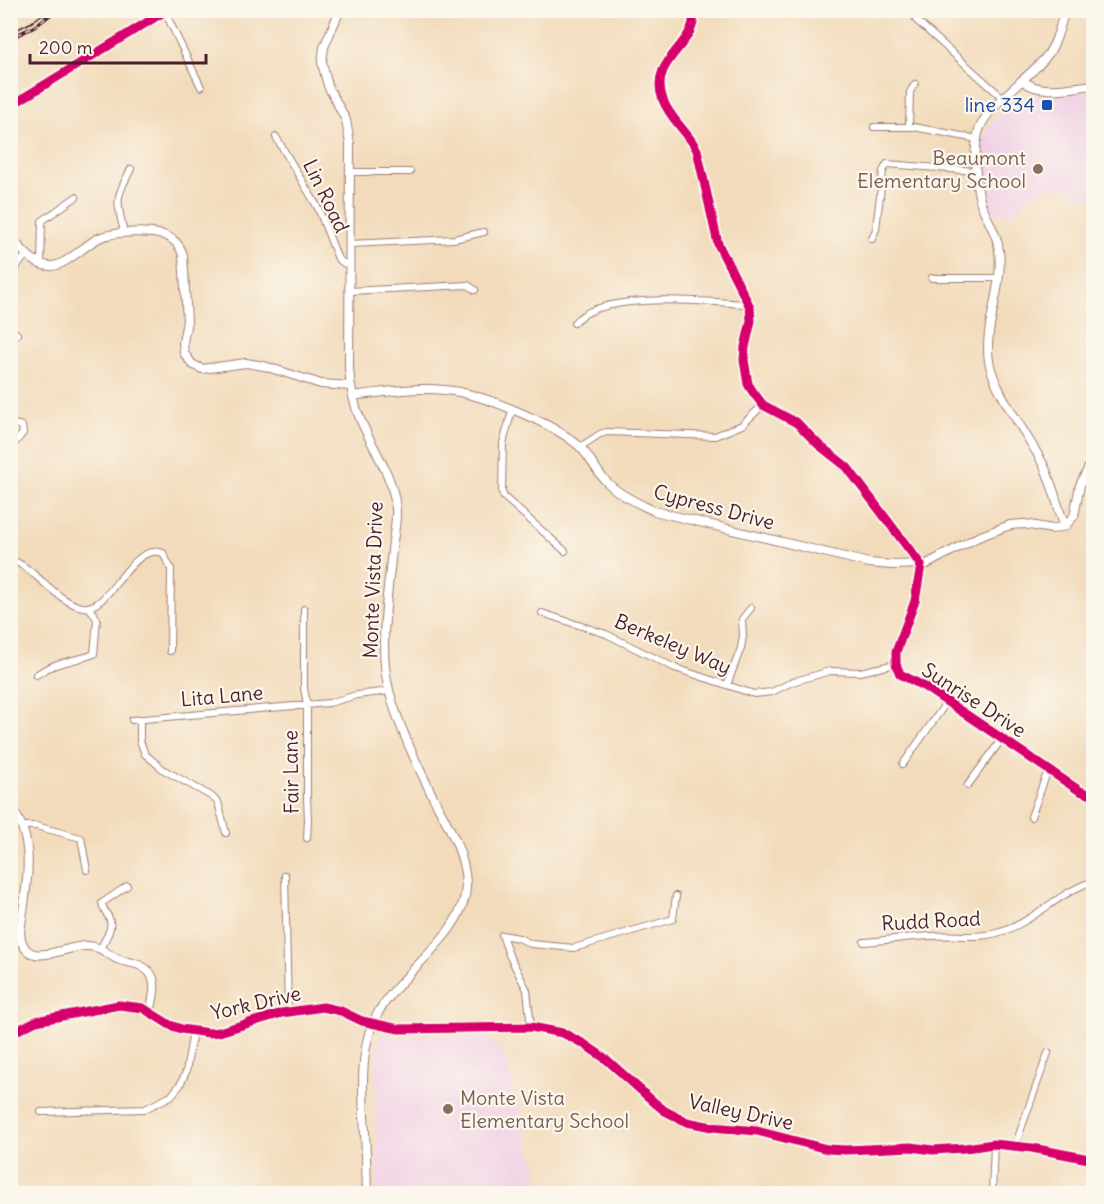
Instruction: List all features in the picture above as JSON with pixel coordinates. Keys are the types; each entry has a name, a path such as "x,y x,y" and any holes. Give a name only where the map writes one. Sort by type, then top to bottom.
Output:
{"main road":[{"name":"Monte Vista Drive","path":"340,10 324,46 322,63 328,86 349,129 351,386 361,421 385,466 395,501 385,642 389,691 404,730 461,855 466,885 465,897 458,916 446,933 394,989 373,1022 366,1044 364,1069 367,1194"},
{"path":"921,565 932,563 978,537 1010,525 1024,524 1052,529 1065,526 1044,466 991,370 988,344 999,278 997,241 980,200 976,171 977,139 986,116 1046,57 1053,46 1065,10"},
{"path":"10,106 166,11"},
{"name":"Cypress Drive","path":"353,396 426,389 466,393 543,423 580,447 604,480 614,488 654,511 869,563 921,565"}],"street":[{"path":"693,10 694,21 690,30 662,70 661,93 667,108 697,150 718,244 748,304 751,314 744,352 746,373 753,392 763,405 797,423 819,445 847,467 921,565"},
{"path":"914,10 919,23 1004,99"},
{"path":"166,11 201,87"},
{"path":"1022,80 1033,88 1044,89 1094,85"},
{"path":"909,126 910,92 915,84"},
{"path":"874,127 909,126 977,139"},
{"name":"Lin Road","path":"276,137 318,208 338,259 345,264 350,264"},
{"path":"872,239 876,229 883,171 887,164 976,171"},
{"path":"124,233 117,201 118,194 131,169"},
{"path":"351,172 410,172"},
{"path":"41,265 42,221 76,197"},
{"path":"350,244 454,239 484,232"},
{"path":"10,237 41,265 52,267 108,234 124,233 167,237 179,246 185,264 187,321 183,342 184,353 192,364 202,369 232,363 246,363 264,366 321,384 351,386"},
{"path":"10,287 17,266 27,254"},
{"path":"932,278 999,278"},
{"path":"349,291 468,285 475,290"},
{"path":"574,323 590,311 648,300 748,304"},
{"path":"10,328 17,334"},
{"path":"580,447 607,432 715,436 742,425 763,405"},
{"path":"512,411 503,443 501,486 504,497 565,551"},
{"path":"10,423 22,426 23,433 10,449"},
{"path":"1065,526 1074,517 1080,485 1094,458"},
{"path":"10,559 29,569 69,602 89,607 112,588 137,559 151,552 162,553 171,569 170,651"},
{"name":"Sunrise Drive","path":"921,565 915,601 896,652 896,664 900,674 925,687 1080,791 1094,796"},
{"path":"36,675 52,664 94,654 97,619 89,607"},
{"path":"727,685 741,648 742,619 751,608"},
{"path":"304,609 304,688 307,705"},
{"name":"Berkeley Way","path":"542,613 606,634 675,668 754,694 772,692 792,682 830,671 860,672 896,664"},
{"name":"Lita Lane","path":"132,720 329,703 357,695 389,691"},
{"path":"903,764 946,703"},
{"name":"Fair Lane","path":"307,705 307,838"},
{"path":"140,719 140,741 145,754 164,770 218,802 226,833"},
{"path":"968,785 1002,739"},
{"path":"1031,817 1048,770"},
{"path":"10,807 24,826 27,839 28,857 20,932 23,943 33,954 42,955 86,945 100,949 117,959 140,965 150,972 156,986 150,1013"},
{"path":"24,826 36,826 81,838 87,870"},
{"path":"285,875 288,1012"},
{"name":"Rudd Road","path":"864,942 934,936 981,936 997,933 1016,926 1076,886 1094,880"},
{"path":"100,949 111,926 102,903 127,886"},
{"path":"531,1027 526,990 509,956 502,935 519,938 531,944 574,948 673,919 676,896"},
{"path":"10,919 14,937 23,943"},
{"name":"York Drive","path":"10,1034 36,1021 119,1005 135,1006 170,1025 209,1034 288,1012 322,1007 341,1011 362,1022 373,1022"},
{"name":"Valley Drive","path":"373,1022 399,1029 531,1027 563,1033 606,1059 665,1111 687,1122 757,1131 806,1145 846,1150 965,1148 994,1144 1094,1160"},
{"path":"41,1112 145,1109 171,1096 180,1085 186,1072 193,1031"},
{"path":"1015,1146 1048,1053"},
{"path":"992,1194 994,1144"}],"shaded area":[{"name":"Beaumont Elementary School","path":"1093,92 1093,201 1063,188 1049,187 1036,192 1024,201 1013,214 989,213 982,189 981,151 986,131 1012,98"},
{"name":"Monte Vista Elementary School","path":"383,1034 397,1036 484,1035 495,1043 506,1061 543,1193 377,1193 376,1068 378,1039"}],"tram line":[{"path":"10,33 32,22 48,10"}],"railway":[{"path":"10,38 34,27 56,10"}],"cycle path":[{"path":"10,106 167,10"},
{"path":"693,10 693,22 689,33 667,62 660,86 666,107 697,150 718,244 750,307 751,321 744,360 748,384 763,405 797,423 819,445 847,467 921,565 915,601 896,652 896,664 900,674 925,687 1080,791 1094,796"},
{"path":"10,1034 36,1021 119,1005 143,1008 170,1025 181,1029 209,1033 282,1013 323,1007 341,1011 362,1021 399,1029 531,1027 563,1033 584,1044 606,1059 665,1111 687,1122 757,1131 827,1149 911,1147 933,1150 994,1144 1032,1148 1094,1160"}],"place":[{"name":"line 334","path":"1047,105"},
{"name":"Beaumont Elementary School","path":"1038,169"},
{"name":"Monte Vista Elementary School","path":"448,1109"}]}
